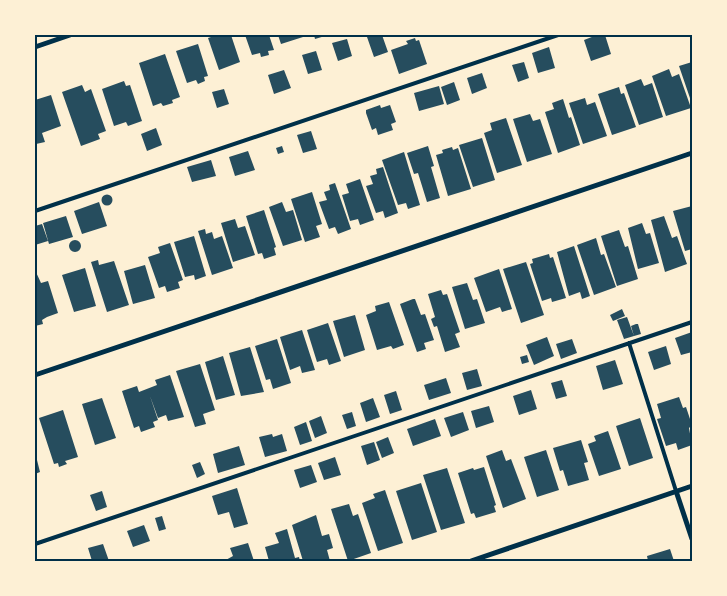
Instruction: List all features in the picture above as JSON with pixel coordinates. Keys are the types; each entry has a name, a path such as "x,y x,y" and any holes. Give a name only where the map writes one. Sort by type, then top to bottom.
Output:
{"street":[{"path":"35,47 70,35"},
{"path":"35,374 692,153"},
{"path":"471,561 692,486"},
{"path":"676,491 692,538"}],"lane":[{"path":"35,210 558,35"},
{"path":"35,544 692,322"},
{"path":"629,343 676,491"}],"building":[{"path":"217,35 231,35 240,62 219,70 208,38"},
{"path":"245,35 269,35 274,50 268,51 269,55 261,57 260,53 252,55"},
{"path":"278,35 303,35 303,37 281,44"},
{"path":"314,35 325,35 325,36 315,39"},
{"path":"382,35 388,52 374,57 367,37"},
{"path":"597,35 605,35 611,54 591,61 584,40"},
{"path":"415,38 416,41 419,40 427,64 399,74 391,50 408,44 406,41"},
{"path":"347,39 352,56 338,61 332,43"},
{"path":"198,44 208,76 204,77 205,81 198,84 196,80 187,83 176,51"},
{"path":"549,47 555,68 538,73 532,53"},
{"path":"316,51 322,70 308,74 302,55"},
{"path":"165,54 180,97 172,100 173,103 163,106 161,103 153,106 139,63"},
{"path":"524,62 529,78 518,82 512,65"},
{"path":"692,62 692,104 679,66"},
{"path":"669,69 672,77 679,74 691,108 666,116 652,76"},
{"path":"284,70 291,88 274,94 268,75"},
{"path":"482,73 487,88 472,94 467,78"},
{"path":"641,79 644,86 652,83 663,117 639,125 625,85"},
{"path":"124,81 126,86 130,85 142,121 128,126 126,122 114,126 102,89"},
{"path":"454,82 460,100 447,105 441,87"},
{"path":"82,85 85,92 91,89 106,131 98,134 100,139 81,146 62,92"},
{"path":"439,86 444,104 419,111 414,93"},
{"path":"619,87 621,94 624,93 636,127 612,135 598,94"},
{"path":"224,89 229,104 217,108 212,92"},
{"path":"51,95 61,126 42,133 45,142 36,144 35,100"},
{"path":"585,98 587,105 595,102 607,136 583,144 569,103"},
{"path":"563,99 580,145 558,153 545,112 554,109 552,103"},
{"path":"380,105 381,108 390,105 396,122 391,124 393,130 378,135 376,128 372,130 366,110"},
{"path":"530,114 533,121 540,119 552,154 527,162 513,119"},
{"path":"506,118 522,165 497,173 484,133 492,130 490,123"},
{"path":"156,128 162,145 147,151 141,134"},
{"path":"311,131 317,149 303,153 297,135"},
{"path":"482,138 495,180 473,187 459,145"},
{"path":"282,146 284,152 278,154 276,148"},
{"path":"428,146 434,166 431,167 440,198 427,202 418,173 414,174 407,153"},
{"path":"452,147 453,150 458,148 471,189 448,196 436,155 443,153 442,150"},
{"path":"248,151 255,170 235,176 229,157"},
{"path":"404,152 420,205 408,209 406,203 398,205 382,160"},
{"path":"211,160 216,176 192,182 187,167"},
{"path":"383,167 398,213 385,218 383,211 376,213 366,186 373,184 370,176 377,174 376,169"},
{"path":"360,179 374,220 360,225 358,219 350,221 342,195 349,193 346,184"},
{"path":"335,183 351,229 338,234 335,227 329,229 319,202 327,200 324,192 330,190 329,185"},
{"path":"312,192 322,224 316,226 320,237 305,242 291,199"},
{"path":"105,195 109,195 112,200 111,204 105,205 102,202 102,198"},
{"path":"99,202 107,226 82,234 74,211"},
{"path":"282,202 286,212 293,210 302,240 283,246 269,207"},
{"path":"692,206 692,249 685,251 673,211"},
{"path":"264,210 276,247 274,248 276,255 264,259 262,253 258,254 246,216"},
{"path":"66,216 73,237 49,244 43,223"},
{"path":"664,216 672,238 677,236 687,264 665,272 651,220"},
{"path":"235,219 238,228 245,226 255,255 233,262 221,223"},
{"path":"642,223 646,234 650,233 659,263 638,269 628,228"},
{"path":"42,224 48,241 35,245 35,226"},
{"path":"205,229 206,234 212,232 214,239 222,236 233,268 212,275 198,231"},
{"path":"619,230 625,247 628,246 638,279 617,286 601,236"},
{"path":"194,236 206,276 195,280 194,275 185,277 174,242"},
{"path":"596,238 601,255 604,254 616,287 594,295 577,245"},
{"path":"73,240 77,240 81,246 77,252 73,252 69,248 69,244"},
{"path":"170,243 183,280 178,282 180,288 167,292 165,286 159,288 148,257 160,253 158,247"},
{"path":"574,246 590,296 582,299 580,292 569,296 557,252"},
{"path":"549,254 550,258 553,257 566,298 552,302 551,298 542,301 530,264 533,263 532,259"},
{"path":"98,260 99,265 114,261 129,305 107,312 91,262"},
{"path":"526,262 544,315 521,323 503,269"},
{"path":"145,265 155,298 133,304 124,271"},
{"path":"85,268 96,306 74,312 62,275"},
{"path":"499,269 512,309 502,312 500,307 486,312 474,278"},
{"path":"35,270 41,283 48,281 58,313 42,320 43,324 35,326"},
{"path":"467,283 473,300 477,299 485,323 465,329 452,287"},
{"path":"441,290 443,295 447,294 460,332 455,334 460,347 445,352 437,326 434,327 431,319 435,317 428,294"},
{"path":"415,299 421,315 425,314 434,340 424,343 426,349 417,352 400,304"},
{"path":"389,302 404,345 393,349 391,346 377,350 366,315 376,311 375,306"},
{"path":"622,309 625,316 613,321 610,315"},
{"path":"355,315 365,350 344,357 333,321"},
{"path":"627,317 634,336 624,339 617,320"},
{"path":"328,323 341,361 329,365 327,359 317,362 307,330"},
{"path":"638,324 641,334 634,336 631,326"},
{"path":"302,330 315,370 302,373 300,366 290,370 280,337"},
{"path":"692,332 692,352 681,355 675,338"},
{"path":"547,337 554,356 534,365 526,345"},
{"path":"277,339 291,383 273,389 270,379 266,380 255,346"},
{"path":"572,339 577,353 561,359 556,344"},
{"path":"666,346 671,364 654,370 648,352"},
{"path":"250,347 264,392 241,396 229,353"},
{"path":"527,355 529,362 522,364 520,357"},
{"path":"223,356 235,395 216,400 205,362"},
{"path":"615,360 623,384 603,390 596,366"},
{"path":"200,364 215,410 203,414 206,424 195,427 176,371"},
{"path":"477,369 482,386 467,390 462,373"},
{"path":"170,375 184,417 168,421 166,415 158,418 150,396 158,420 153,422 155,427 141,432 139,426 134,428 122,391 137,386 139,392 157,385 155,380"},
{"path":"446,378 451,393 429,400 424,385"},
{"path":"562,380 567,396 556,399 551,383"},
{"path":"531,390 537,409 519,415 513,396"},
{"path":"396,391 402,410 390,414 384,395"},
{"path":"679,397 683,408 686,407 692,425 689,428 692,445 678,450 676,443 666,446 657,419 661,418 657,404"},
{"path":"102,398 116,438 95,445 82,404"},
{"path":"373,398 380,417 366,422 360,403"},
{"path":"489,406 494,422 476,428 471,411"},
{"path":"63,410 78,457 65,461 67,464 59,467 58,463 54,464 39,418"},
{"path":"352,412 356,426 347,429 342,415"},
{"path":"463,412 469,430 451,437 444,418"},
{"path":"321,416 327,433 315,438 309,421"},
{"path":"640,418 653,458 629,466 616,426"},
{"path":"435,419 441,436 413,446 407,429"},
{"path":"306,422 312,441 300,445 294,427"},
{"path":"608,431 621,469 599,476 588,444 596,441 594,436"},
{"path":"272,434 273,437 282,434 287,451 265,457 259,437"},
{"path":"388,437 394,453 382,458 376,442"},
{"path":"581,440 588,462 584,463 589,480 568,486 563,470 560,471 553,448"},
{"path":"374,442 380,460 367,465 361,446"},
{"path":"239,446 245,465 218,473 213,454"},
{"path":"502,450 506,461 511,459 526,499 503,508 486,456"},
{"path":"546,450 559,490 537,497 524,457"},
{"path":"35,452 40,472 35,474"},
{"path":"335,457 341,475 324,480 318,463"},
{"path":"200,462 205,474 197,478 192,465"},
{"path":"311,465 317,482 300,488 294,470"},
{"path":"484,467 496,505 494,506 496,512 476,518 474,513 471,514 458,473"},
{"path":"447,468 465,523 441,530 423,475"},
{"path":"421,483 437,532 412,540 396,491"},
{"path":"237,488 248,524 234,528 229,512 218,515 212,496"},
{"path":"385,490 403,543 378,551 362,503 375,498 373,494"},
{"path":"102,491 107,507 96,511 90,495"},
{"path":"349,504 353,516 358,514 371,553 348,561 331,509"},
{"path":"316,515 322,536 329,534 333,548 327,550 330,561 303,561 292,525"},
{"path":"162,516 166,529 159,531 155,518"},
{"path":"144,525 150,541 133,547 127,531"},
{"path":"287,529 295,558 299,557 300,561 269,561 265,547 279,543 275,533"},
{"path":"248,543 254,561 224,561 233,556 230,548"},
{"path":"103,544 109,561 92,561 88,548"},
{"path":"670,549 674,561 648,561 647,556"}]}
